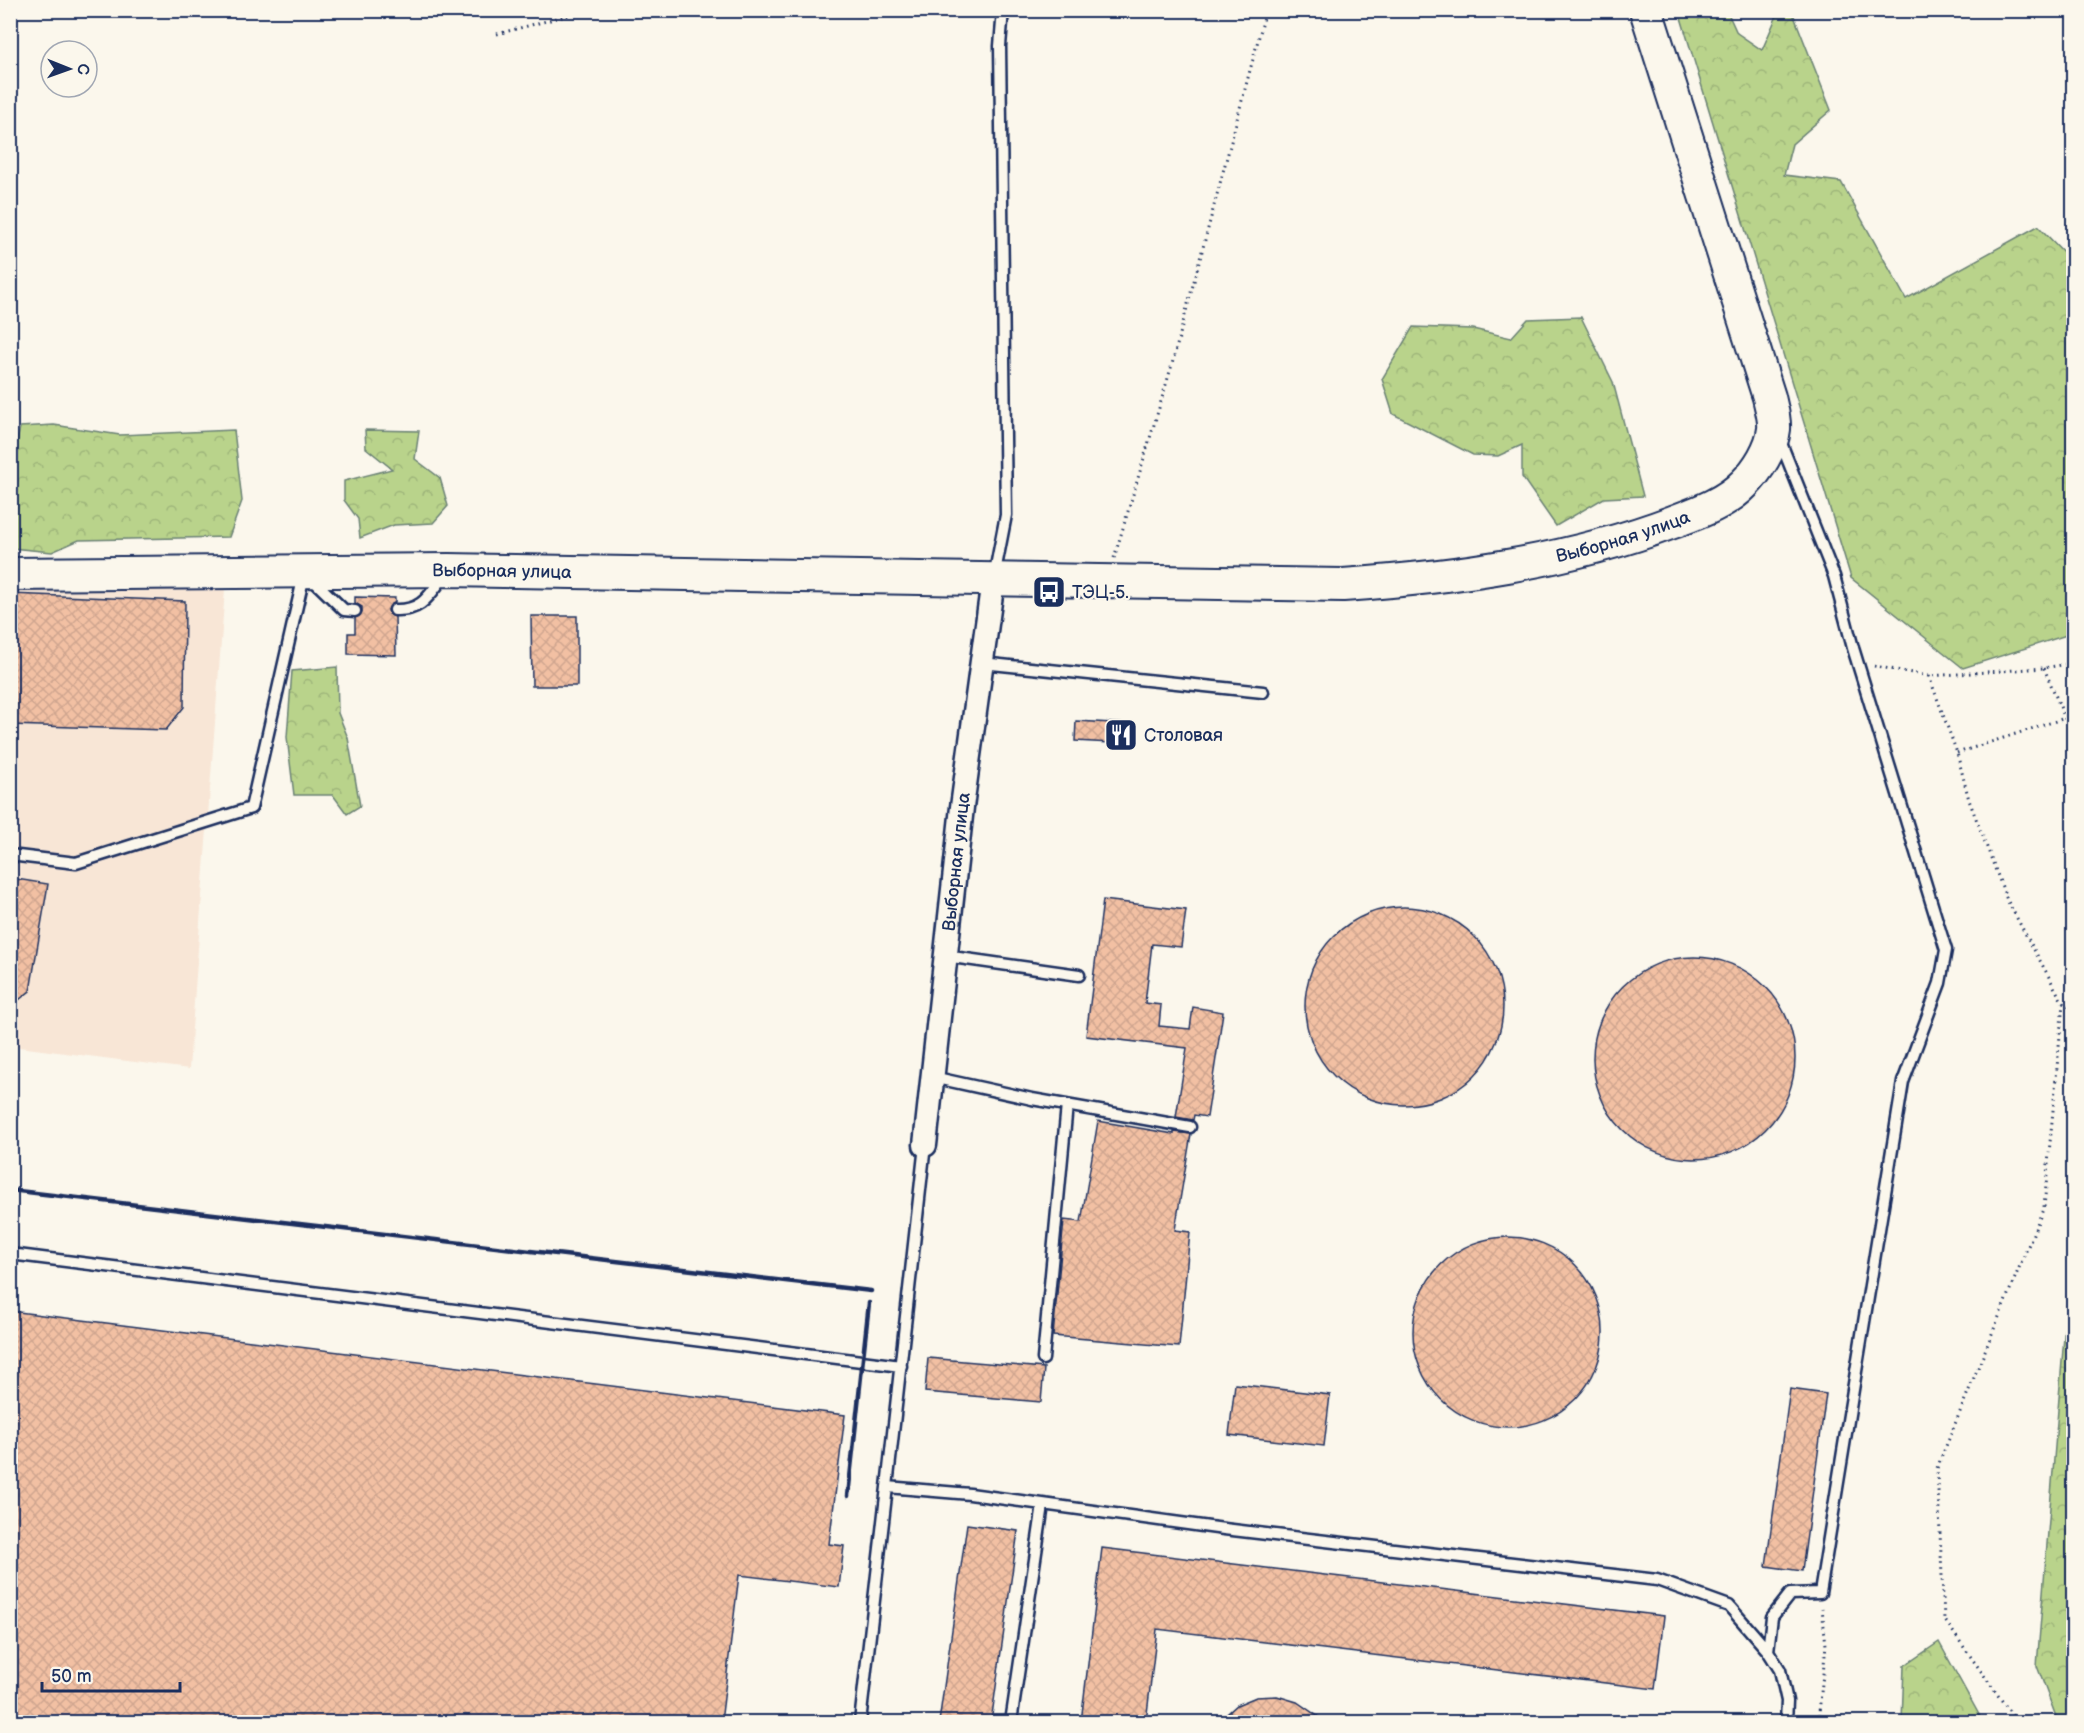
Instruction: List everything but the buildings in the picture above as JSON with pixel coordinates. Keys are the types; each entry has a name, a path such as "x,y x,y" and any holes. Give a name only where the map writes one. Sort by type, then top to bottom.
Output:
{"main road":[{"path":"1646,10 1766,386 1774,427"},
{"name":"Выборная улица","path":"10,574 450,570 1343,585 1421,579 1573,554 1638,535 1704,510 1742,486 1758,468 1774,427"}],"street":[{"name":"Выборная улица","path":"925,1145 962,807 993,580"}],"lane":[{"path":"993,580 1006,515 1000,46 1003,10"},
{"path":"1768,1651 1772,1617 1790,1594 1820,1593 1903,1082 1940,983 1946,950 1858,663 1834,576 1774,427"},
{"path":"395,610 410,610 418,606 450,570"},
{"path":"305,571 344,610 355,611"},
{"path":"10,855 76,863 251,808 305,571"},
{"path":"982,663 1263,692"},
{"path":"945,956 1079,975"},
{"path":"932,1077 1067,1105 1190,1127"},
{"path":"1043,1359 1067,1105"},
{"path":"860,1722 925,1145"},
{"path":"10,1254 901,1366"},
{"path":"887,1488 1043,1504 1224,1529 1657,1580 1729,1606 1768,1651 1780,1670 1787,1701 1786,1722"},
{"path":"1011,1722 1043,1504"}],"path":[{"path":"497,34 588,10"},
{"path":"1107,582 1171,368 1266,10"},
{"path":"1858,663 1929,676 2044,668 2073,663"},
{"path":"2044,668 2073,740"},
{"path":"1929,676 1957,753 1969,800 2007,900 2063,1003 2073,1010"},
{"path":"1957,753 2065,718"},
{"path":"2017,1722 1944,1619 1936,1468 2044,1207 2063,1003"},
{"path":"1818,1722 1826,1645 1820,1593"}],"shaded area":[{"path":"11,583 225,589 189,1069 11,1046"}],"green space":[{"path":"1679,11 1727,11 1737,33 1762,50 1779,11 1792,11 1831,110 1792,144 1784,175 1841,182 1906,299 2038,226 2073,262 2073,633 1963,668 1851,578"},
{"path":"1581,317 1613,382 1643,496 1604,498 1556,526 1522,477 1522,445 1498,456 1473,455 1393,414 1382,379 1413,327 1473,329 1511,338 1528,319"},
{"path":"54,425 120,435 234,430 242,501 229,537 79,540 52,552 11,548 11,472 20,427"},
{"path":"365,430 419,431 415,459 440,478 448,506 433,523 394,525 360,538 358,519 344,500 344,481 392,469 366,448"},
{"path":"337,667 338,713 348,738 360,806 347,814 333,795 294,795 287,737 292,671"},
{"path":"2073,1227 2074,1722 2058,1722 2037,1666"},
{"path":"1939,1642 1983,1722 1902,1722 1904,1666"}],"railway":[{"path":"10,1190 871,1291"},
{"path":"848,1496 869,1303"}],"place":[{"name":"ТЭЦ-5.","path":"1049,592"},
{"name":"Столовая","path":"1121,735"}]}
